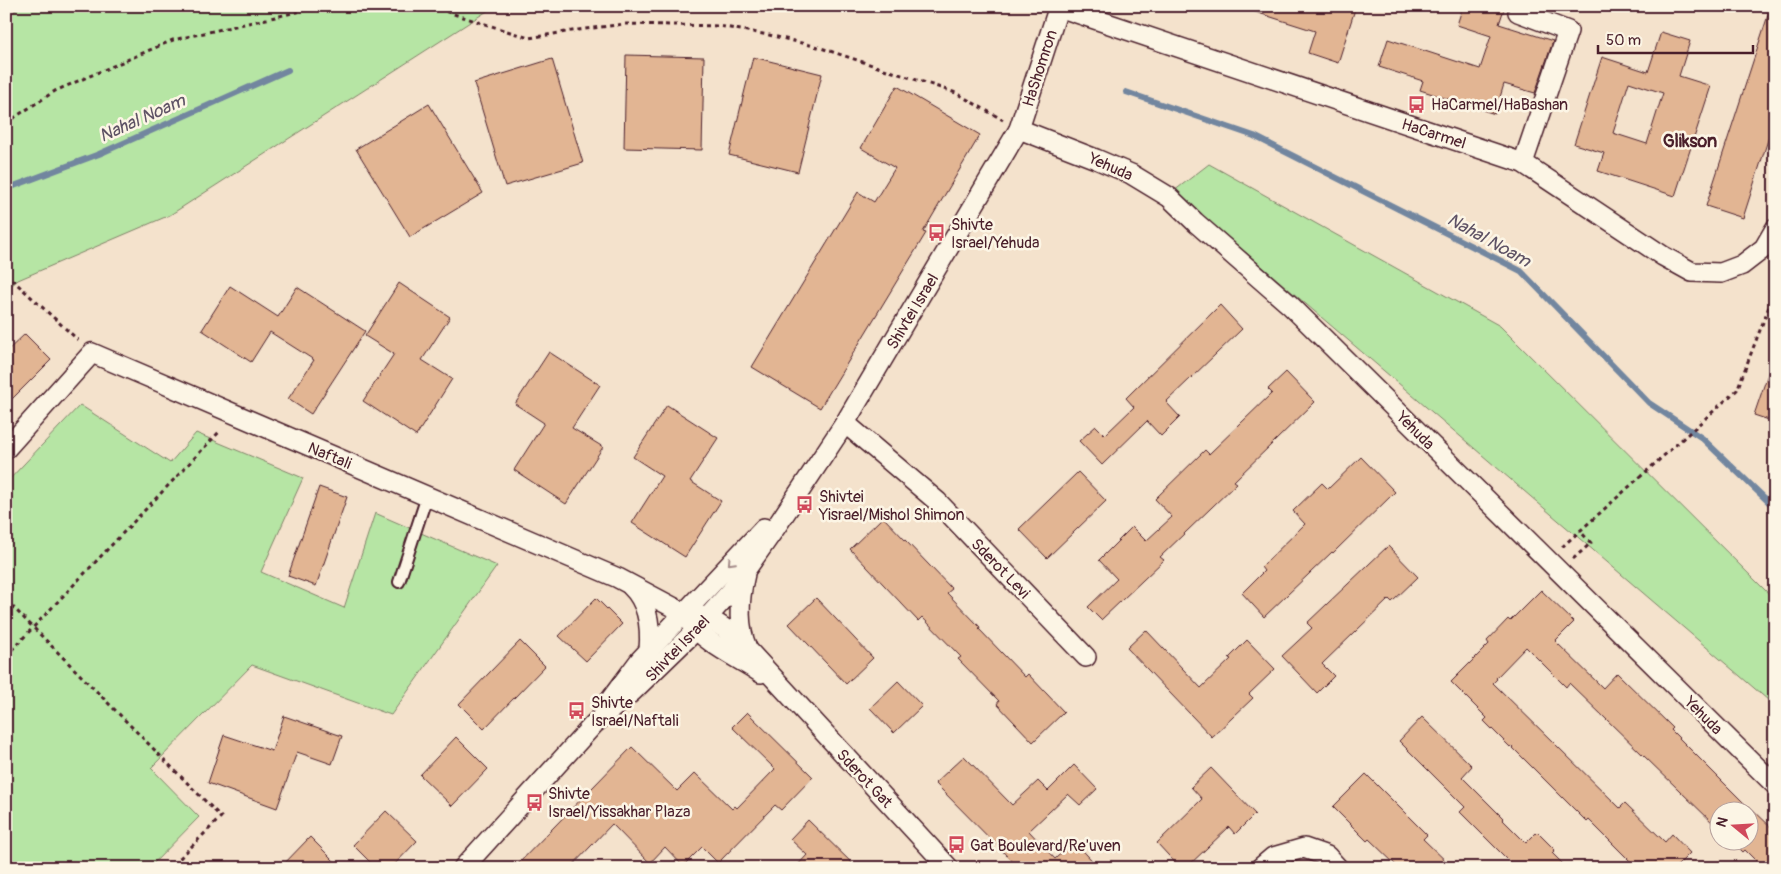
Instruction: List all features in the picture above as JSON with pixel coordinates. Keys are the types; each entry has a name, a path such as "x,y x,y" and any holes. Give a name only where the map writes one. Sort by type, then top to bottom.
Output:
{"street":[{"name":"HaShomron","path":"1019,129 1057,7"},
{"name":"HaCarmel","path":"1057,7 1524,163 1663,256 1692,272 1721,273 1742,265 1764,248 1775,229"},
{"path":"1518,12 1568,31 1524,163"},
{"name":"Shivtei Israel","path":"463,868 594,724 633,691 701,623 746,570 845,423 1019,129"},
{"name":"Yehuda","path":"1019,129 1105,162 1131,174 1169,197 1290,305 1775,785"},
{"path":"6,449 92,353"},
{"name":"Naftali","path":"92,353 628,583 684,613"},
{"name":"Sderot Levi","path":"845,423 938,502 1086,657"},
{"name":"Shivtei Israel","path":"594,724 626,677 649,650 801,489"},
{"path":"746,570 741,599 740,624 743,640 748,649"},
{"path":"628,583 641,597 648,617 649,650"},
{"name":"Sderot Gat","path":"684,613 701,623 782,688"},
{"name":"Sderot Gat","path":"701,623 724,628 748,649 949,868"},
{"path":"1260,868 1273,857 1304,848 1327,856 1338,868"}],"lane":[{"path":"399,582 427,496"}],"path":[{"path":"6,123 55,91 173,40 306,10 438,9 529,38 624,24 719,26 769,35 818,47 956,93 1019,129"},
{"path":"6,274 92,353"},
{"path":"1566,543 1737,390 1775,290"},
{"path":"6,656 235,414"},
{"path":"1558,572 1591,543 1580,531"},
{"path":"6,600 220,817 170,868"}],"green space":[{"path":"20,6 495,6 170,215 18,280 6,290 6,19"},
{"path":"1209,164 1500,326 1775,600 1775,706 1174,191"},
{"path":"80,405 170,463 196,433 303,478 261,572 344,608 375,513 497,566 391,715 252,665 151,768 199,817 149,868 6,868 6,483"}],"building":[{"path":"1249,6 1356,6 1338,63 1308,53 1315,31 1249,10"},
{"path":"1463,6 1505,6 1499,24 1553,41 1535,93 1504,84 1495,114 1420,90 1423,81 1379,67 1388,39 1480,69 1491,36 1457,25"},
{"path":"1771,6 1775,6 1775,118 1743,218 1706,206"},
{"path":"1661,32 1690,41 1679,76 1711,86 1675,196 1598,171 1604,153 1574,144 1602,57 1648,72","holes":["1629,82 1663,93 1647,144 1613,133"]},
{"path":"626,55 704,57 702,150 624,148"},
{"path":"753,57 822,74 798,172 729,155"},
{"path":"552,59 583,163 505,186 474,83"},
{"path":"897,86 980,135 923,232 926,233 820,408 752,367 858,192 874,202 895,168 861,148"},
{"path":"429,104 483,193 410,237 356,149"},
{"path":"399,283 450,317 422,360 452,379 416,436 363,401 394,354 365,336"},
{"path":"230,286 278,317 297,287 365,331 311,414 288,399 314,360 270,332 251,362 202,330"},
{"path":"1220,305 1242,329 1166,402 1180,417 1161,436 1147,421 1102,465 1079,441 1096,426 1105,435 1134,407 1126,398"},
{"path":"25,334 51,360 6,405 6,352"},
{"path":"549,352 600,385 572,428 603,447 566,504 514,470 544,423 515,404"},
{"path":"1772,362 1775,362 1775,422 1754,415"},
{"path":"1286,372 1315,402 1234,481 1237,483 1160,557 1164,560 1101,620 1088,607 1117,579 1099,560 1132,527 1146,541 1172,517 1155,499 1205,450 1209,454 1272,393 1268,389"},
{"path":"667,405 718,438 690,481 721,501 685,557 632,523 662,476 633,457"},
{"path":"1361,457 1395,492 1264,617 1242,593 1264,571 1261,567 1305,524 1293,511 1322,483 1328,489"},
{"path":"1078,472 1106,501 1047,558 1019,529"},
{"path":"319,487 347,497 316,586 288,576"},
{"path":"883,517 952,589 947,593 980,627 979,629 1025,677 1028,674 1064,712 1033,742 997,704 999,701 958,659 961,657 922,617 918,621 850,549"},
{"path":"1388,546 1418,577 1392,602 1389,599 1322,664 1334,676 1317,693 1282,656 1312,628 1307,623"},
{"path":"1541,590 1574,622 1555,641 1603,688 1617,673 1673,728 1671,730 1743,802 1708,802 1708,818 1569,683 1566,687 1526,647 1493,683 1620,808 1625,803 1665,842 1672,834 1690,853 1675,868 1637,868 1484,721 1487,718 1451,682 1489,644 1487,641 1508,619 1510,621"},
{"path":"596,598 622,624 586,661 559,636"},
{"path":"816,598 873,658 846,684 789,624"},
{"path":"1146,630 1201,688 1231,659 1229,658 1247,640 1275,669 1249,694 1253,698 1212,737 1127,648"},
{"path":"520,641 545,666 484,729 459,704"},
{"path":"898,681 922,706 894,733 870,708"},
{"path":"747,712 813,777 781,810 775,805 718,863 702,847 683,866 665,847 650,863 612,824 570,868 514,868 632,747 677,791 695,773 732,809 735,806 737,808 775,769 732,727"},
{"path":"284,716 342,736 332,764 297,752 277,808 208,783 224,735 272,751"},
{"path":"1422,717 1472,766 1462,777 1503,820 1526,843 1537,832 1555,850 1552,853 1567,868 1516,868 1460,812 1465,807 1399,741"},
{"path":"456,737 488,769 452,806 420,775"},
{"path":"964,756 1012,805 1038,781 1048,791 1074,765 1097,789 1080,805 1068,794 1029,831 1055,859 1074,841 1099,868 1019,868 935,783"},
{"path":"1211,768 1255,814 1235,834 1229,827 1186,868 1180,868 1157,843 1202,799 1191,787"},
{"path":"1366,774 1427,835 1423,839 1453,868 1399,868 1369,839 1367,841 1333,807"},
{"path":"386,811 417,841 391,868 376,868 353,845"},
{"path":"1758,815 1775,831 1775,868 1763,868 1747,852 1758,852"},
{"path":"808,820 857,868 795,868 807,855 790,839"},
{"path":"310,837 341,868 280,868"}],"waterway":[{"name":"Nahal Noam","path":"6,189 99,154 288,70"},
{"name":"Nahal Noam","path":"1126,92 1254,136 1521,271 1649,403 1702,438 1775,508"}],"place":[{"name":"HaCarmel/HaBashan","path":"1417,104"},
{"name":"Shivte Israel/Yehuda","path":"937,233"},
{"name":"Shivtei Yisrael/Mishol Shimon","path":"805,505"},
{"name":"Shivte Israel/Naftali","path":"577,711"},
{"name":"Shivte Israel/Yissakhar Plaza","path":"534,802"},
{"name":"Gat Boulevard/Re'uven","path":"956,845"}],"district":[{"name":"Glikson","path":"1690,141"}]}
